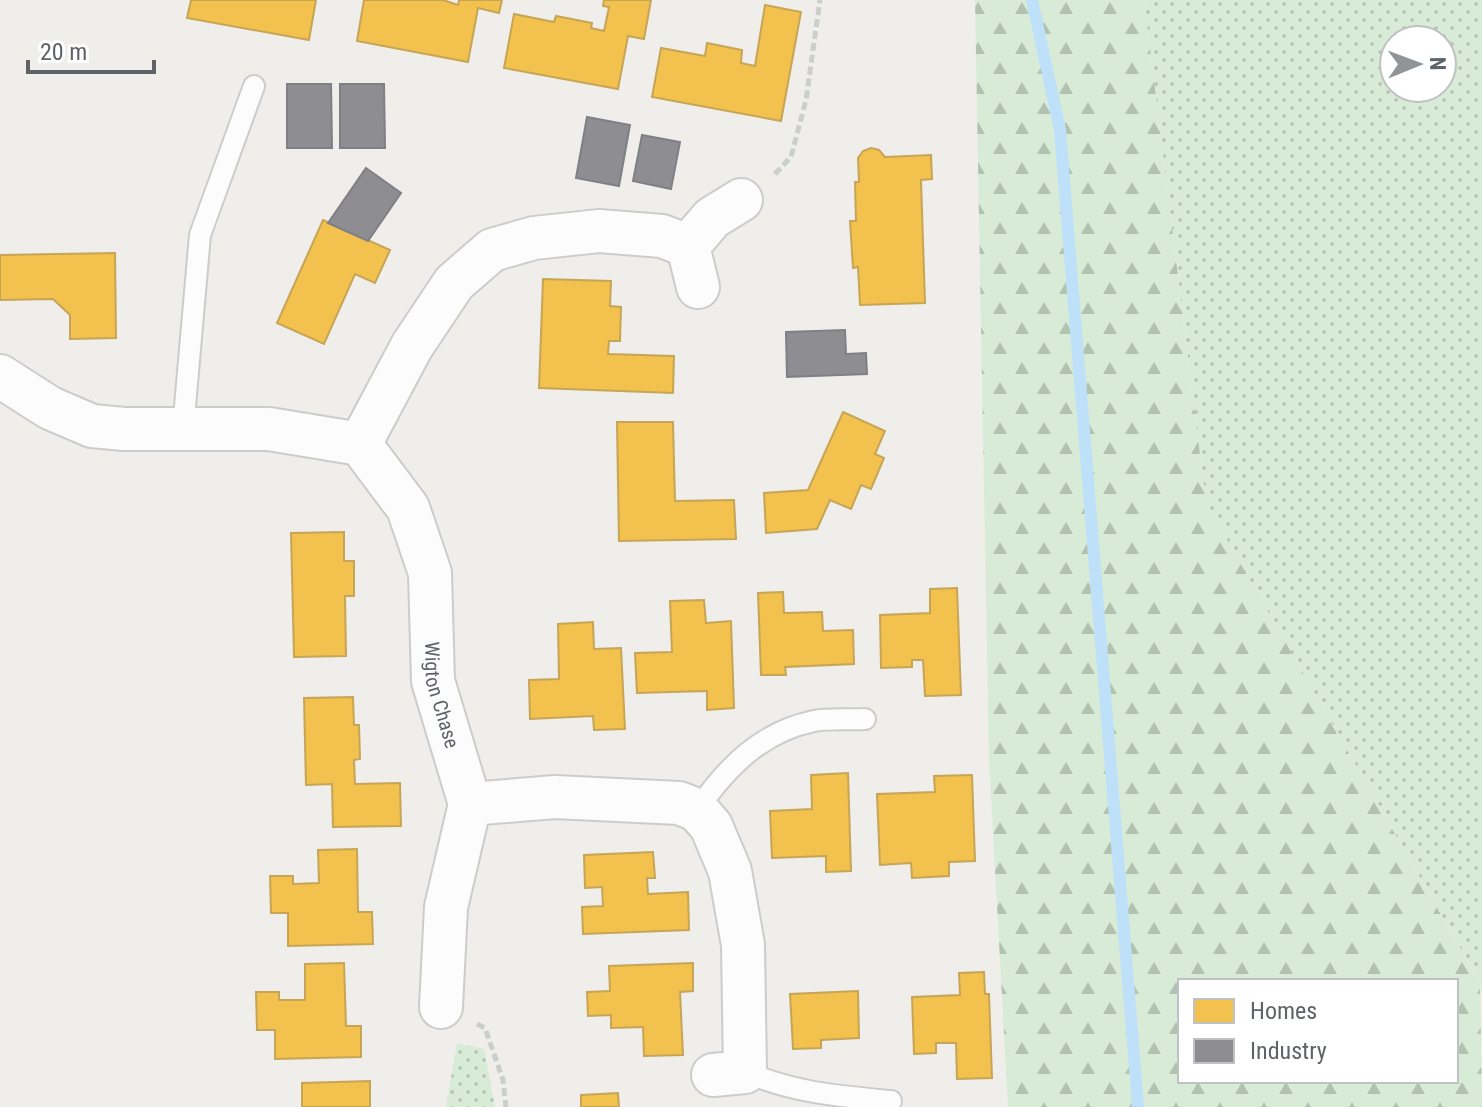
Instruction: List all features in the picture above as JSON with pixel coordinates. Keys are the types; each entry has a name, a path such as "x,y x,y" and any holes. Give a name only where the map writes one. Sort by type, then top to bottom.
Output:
{"street":[{"path":"688,246 712,218 741,200"},
{"path":"0,376 50,408 92,426 269,429 360,444 412,346 454,283 492,250 534,238 599,231 662,236 688,246"},
{"path":"688,246 698,287"},
{"name":"Wigton Chase","path":"360,444 408,508 430,573 433,681 470,804"},
{"path":"441,1007 446,907 470,804 555,797 679,803 697,810 711,826 730,871 743,945 729,1074"}],"lane":[{"path":"183,429 200,235 254,86"},
{"path":"697,810 719,779 750,749 780,731 816,721 865,719"},
{"path":"729,1074 828,1095 891,1101"}],"path":[{"path":"741,200 761,188 791,157 806,100 820,0"},
{"path":"441,1007 485,1028 503,1080 506,1107"}],"green space":[{"path":"975,0 1144,0 1206,503 1480,983 1482,1107 1008,1107 989,759"},
{"path":"1144,0 1482,0 1482,993 1480,982 1206,503"},
{"path":"457,1043 484,1049 495,1107 446,1107"}],"building: Homes":[{"path":"191,0 316,0 309,40 187,18"},
{"path":"364,0 443,0 458,5 459,0 502,0 499,13 478,8 468,62 357,41"},
{"path":"604,0 651,0 644,39 628,36 618,89 504,68 514,14 554,22 556,16 592,23 591,28 604,31 609,7 603,6"},
{"path":"765,5 801,12 781,121 652,97 661,48 705,56 707,43 742,50 741,63 755,66"},
{"path":"871,148 879,150 885,157 931,155 932,179 921,180 925,303 860,305 858,267 853,268 850,221 856,221 858,158 863,151"},
{"path":"323,220 390,250 375,283 355,274 324,344 277,323"},
{"path":"115,253 116,338 70,339 70,315 53,299 0,300 0,255"},
{"path":"543,279 611,281 610,306 621,307 620,341 609,341 608,354 674,356 673,393 539,388"},
{"path":"843,412 885,431 875,454 884,458 871,489 861,485 851,509 830,500 817,529 766,533 764,493 808,490"},
{"path":"617,422 673,422 675,501 734,500 736,539 619,541"},
{"path":"344,532 344,561 354,561 354,596 345,596 346,656 294,657 291,533"},
{"path":"957,588 961,695 925,696 923,660 912,660 912,667 881,668 880,615 930,613 930,589"},
{"path":"783,592 784,613 822,612 823,631 853,630 854,664 785,667 786,675 761,675 758,593"},
{"path":"704,600 706,623 731,621 734,708 707,710 707,691 637,693 635,653 672,652 670,601"},
{"path":"593,622 594,649 621,648 625,729 594,730 593,716 530,719 529,680 559,679 558,624"},
{"path":"353,697 354,725 359,725 360,759 354,760 355,784 400,783 401,826 333,827 332,784 306,785 304,698"},
{"path":"848,773 851,871 826,872 826,856 772,858 770,811 812,809 811,775"},
{"path":"972,775 975,861 949,862 949,876 912,878 911,863 880,865 877,794 935,792 934,776"},
{"path":"357,849 358,912 372,912 373,944 288,946 288,913 271,913 270,876 293,876 293,884 319,883 318,850"},
{"path":"653,852 655,878 647,878 648,894 688,892 689,930 583,934 582,907 603,906 602,887 585,888 584,855"},
{"path":"344,963 346,1026 361,1026 361,1057 275,1059 275,1030 257,1030 256,992 279,992 279,1000 305,1000 305,964"},
{"path":"693,963 693,991 680,992 683,1055 644,1056 643,1027 611,1028 611,1015 588,1016 587,992 610,991 609,966"},
{"path":"984,972 985,994 989,994 992,1078 957,1079 956,1043 936,1043 936,1053 914,1054 912,997 960,995 959,973"},
{"path":"858,991 859,1038 821,1040 821,1048 793,1049 790,994"},
{"path":"370,1081 370,1107 302,1107 302,1083"},
{"path":"618,1093 619,1107 581,1107 581,1095"}],"building: Industry":[{"path":"287,84 331,84 332,148 287,148"},
{"path":"340,84 384,84 385,148 340,148"},
{"path":"587,117 630,125 619,186 576,178"},
{"path":"642,135 680,142 671,189 633,181"},
{"path":"366,168 401,193 368,241 328,223"},
{"path":"845,330 846,354 866,353 867,374 787,377 786,332"}],"waterway":[{"path":"1032,0 1060,130 1138,1107"}]}
